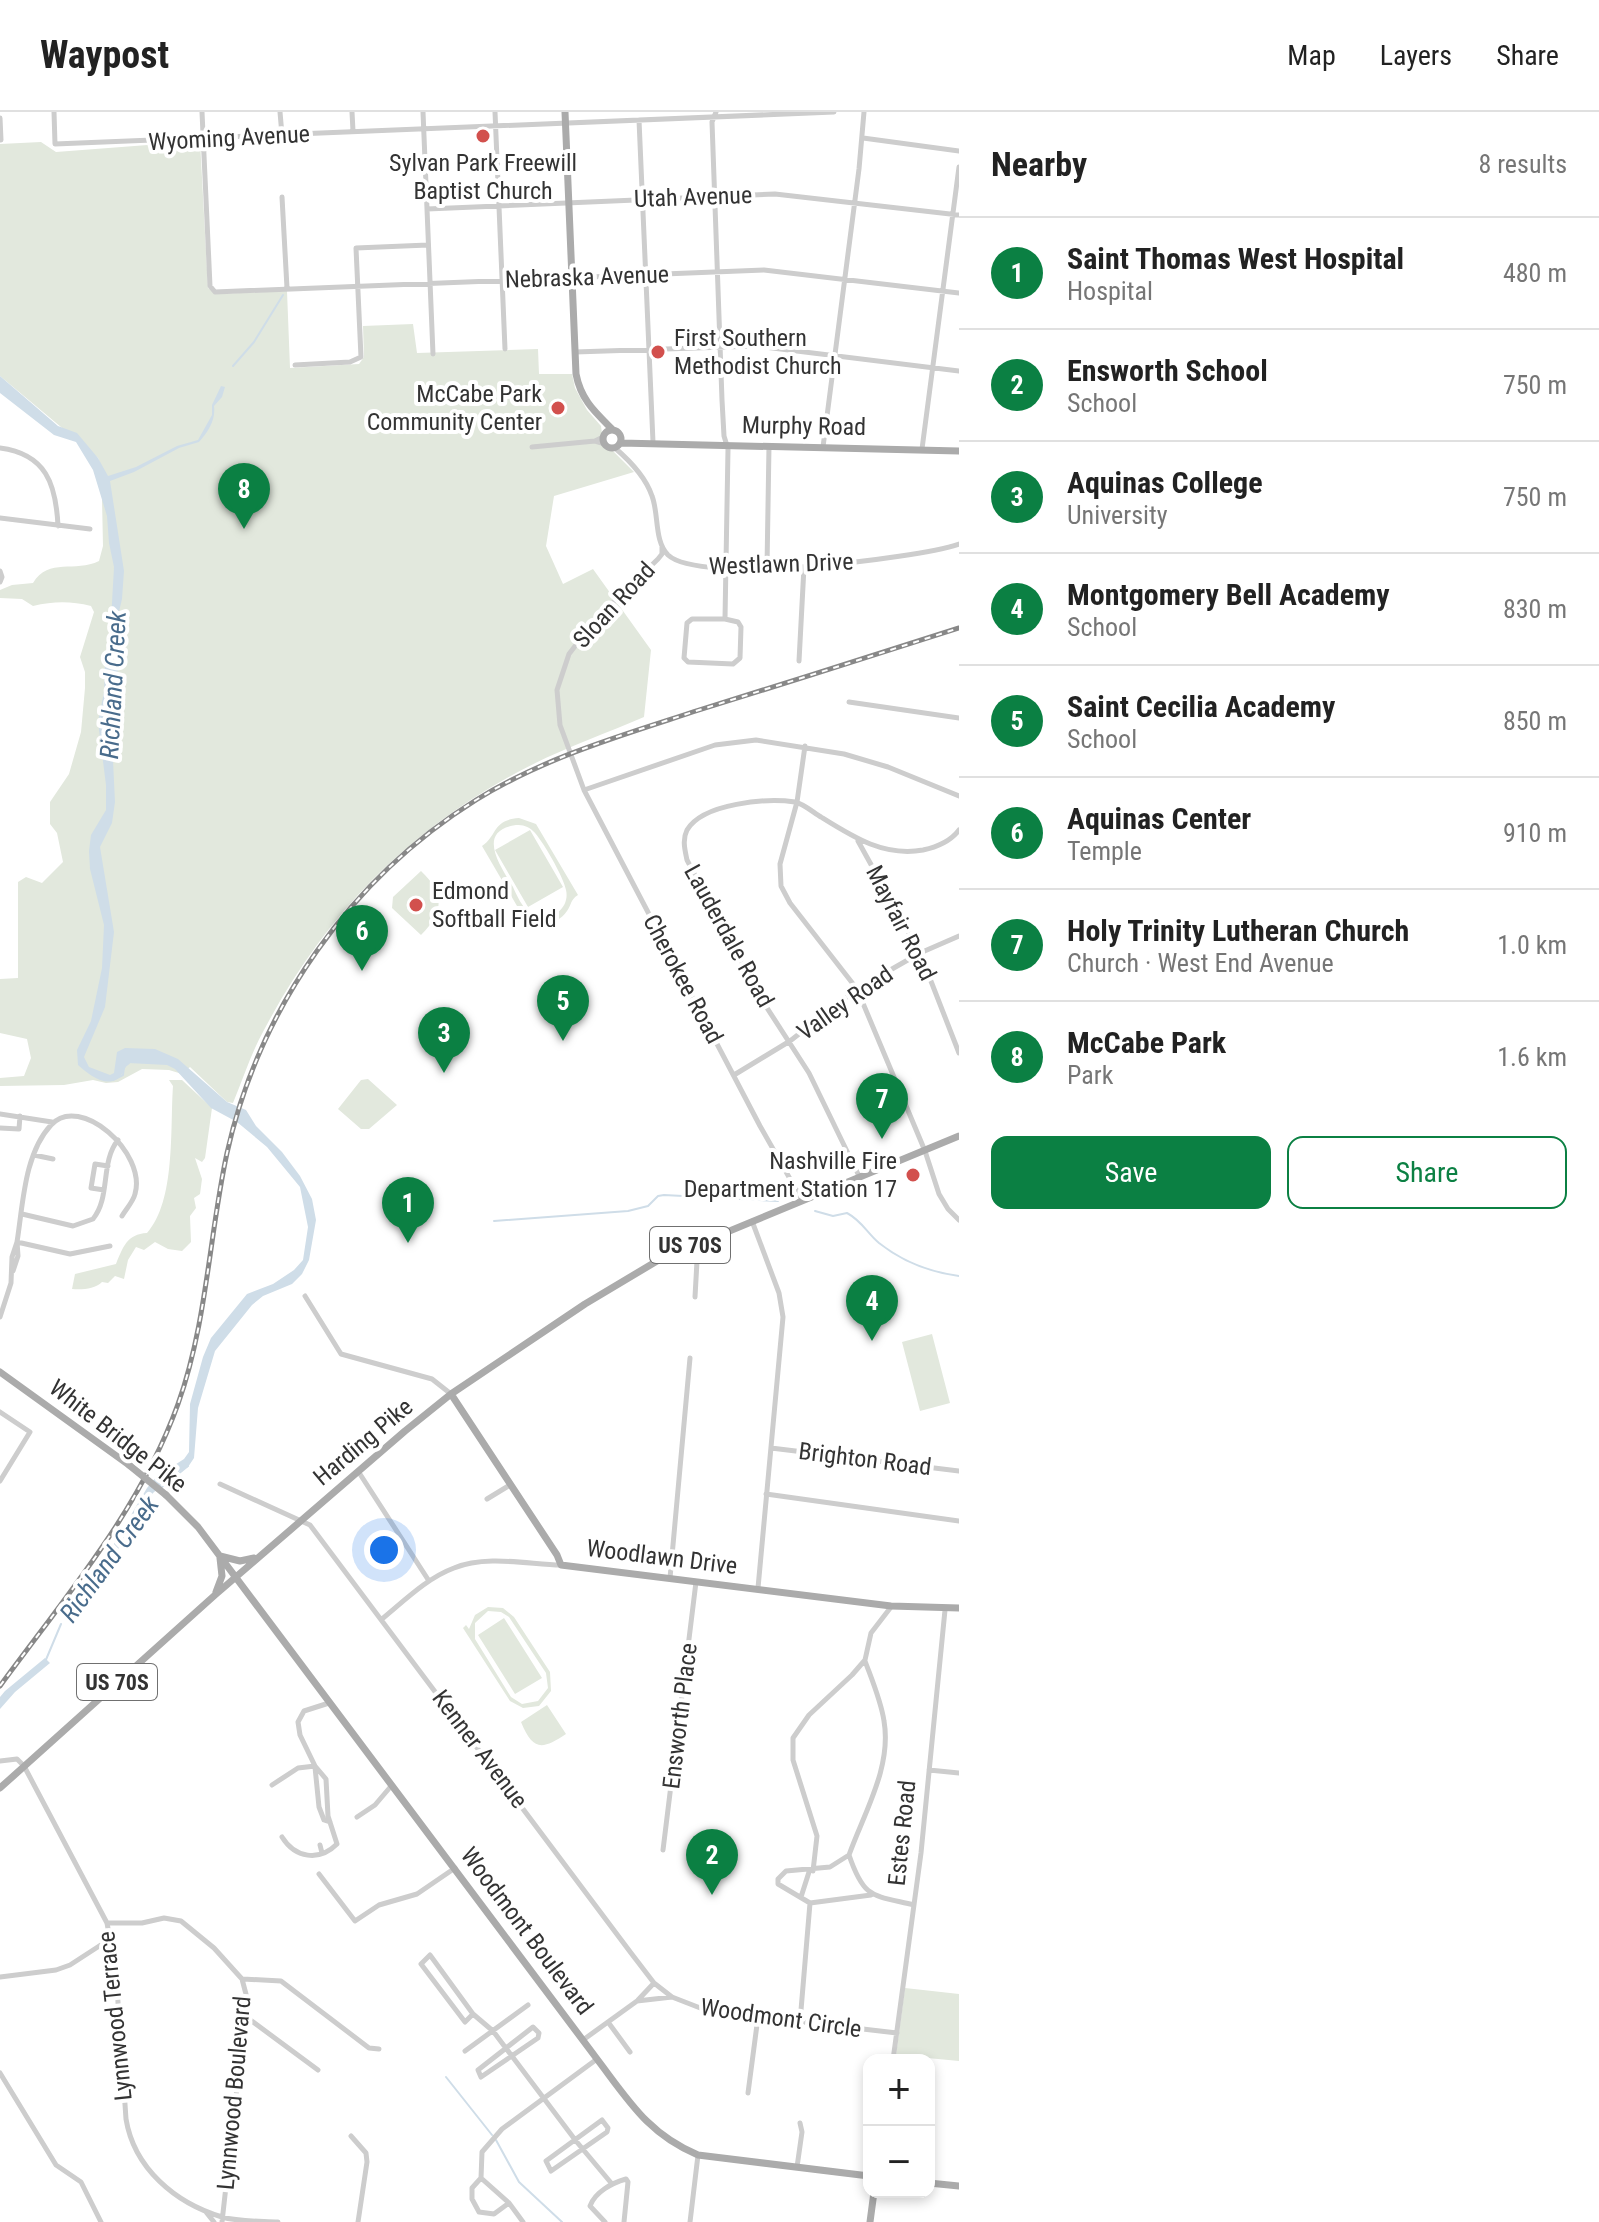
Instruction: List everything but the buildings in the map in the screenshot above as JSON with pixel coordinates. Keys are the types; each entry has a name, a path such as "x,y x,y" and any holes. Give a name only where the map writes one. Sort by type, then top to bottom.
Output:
{"main road":[{"path":"565,112 579,388 606,436 619,443"},
{"path":"606,436 619,443"},
{"name":"Murphy Road","path":"619,443 959,451"},
{"name":"US 70S","path":"802,1200 959,1136"},
{"name":"Harding Pike","path":"0,1788 235,1576 451,1394 623,1279 698,1242 802,1200"},
{"name":"White Bridge Pike","path":"0,1372 129,1465 178,1506 235,1576"},
{"name":"Woodlawn Drive","path":"451,1394 561,1565 891,1606 945,1610 959,1608"},
{"path":"215,1595 222,1576 219,1556 240,1561 260,1556"},
{"name":"Woodmont Boulevard","path":"235,1576 597,2059 654,2130 673,2145 698,2155 863,2175"},
{"path":"935,2184 959,2186"},
{"path":"870,2222 873,2198"}],"street":[{"name":"Wyoming Avenue","path":"54,112 55,144 834,112"},
{"path":"202,112 203,138"},
{"path":"280,112 282,135"},
{"path":"352,112 353,131"},
{"path":"423,112 433,354"},
{"path":"495,112 505,349"},
{"path":"642,112 651,442"},
{"path":"823,447 864,112"},
{"path":"716,115 712,122 722,404 727,444 725,619"},
{"path":"0,118 1,140"},
{"name":"Nebraska Avenue","path":"203,138 210,286 214,291 764,270 959,293"},
{"path":"863,138 959,151"},
{"path":"922,449 942,291 956,215 959,167"},
{"name":"Utah Avenue","path":"427,209 775,194 956,215"},
{"path":"282,197 287,288"},
{"path":"295,365 353,362 361,357 356,248 428,245"},
{"path":"575,352 764,347 959,371"},
{"path":"532,447 595,441 606,436"},
{"path":"619,443 624,456 652,494 662,547"},
{"path":"767,567 769,446"},
{"path":"0,448 19,452 34,460 51,480 57,498 58,526"},
{"path":"0,518 90,529"},
{"name":"Westlawn Drive","path":"662,547 670,557 687,565 727,568 883,560 938,551 959,544"},
{"name":"Sloan Road","path":"569,756 557,701 559,679 566,659 593,623 658,559 662,547"},
{"path":"799,661 804,566"},
{"path":"0,571 0,582"},
{"path":"692,619 725,619 738,622 741,627 738,662 688,662 684,658 687,623 692,619"},
{"path":"849,702 959,718"},
{"path":"584,790 715,745 756,740 844,754 888,767 959,796"},
{"path":"805,746 797,802 780,864 781,886 790,903 857,989 925,1151 939,1194 959,1220"},
{"name":"Cherokee Road","path":"569,756 584,790 802,1200"},
{"path":"797,802 857,840 893,852 937,847 954,837 959,830"},
{"name":"Lauderdale Road","path":"797,802 742,803 711,811 693,823 686,833 684,846 687,860 760,997 790,1041 831,1114 859,1176"},
{"name":"Mayfair Road","path":"857,840 920,953 959,1053"},
{"name":"Valley Road","path":"734,1075 790,1041 857,989 920,953 959,936"},
{"path":"0,1114 53,1122 67,1118 84,1119 118,1140 132,1160 136,1175 135,1195 122,1216"},
{"path":"0,1128 19,1129 20,1116"},
{"path":"0,1317 18,1256 17,1242 34,1155 53,1122"},
{"path":"22,1214 69,1226 81,1225 96,1215 104,1190 110,1151 118,1140"},
{"path":"34,1155 53,1159"},
{"path":"104,1190 91,1188 95,1164 108,1166"},
{"path":"752,1220 782,1303 758,1588"},
{"path":"17,1242 70,1254 110,1246"},
{"path":"695,1297 698,1242"},
{"path":"305,1296 341,1354 432,1379 451,1394"},
{"path":"670,1578 690,1358"},
{"path":"0,1412 30,1432 0,1481"},
{"name":"Brighton Road","path":"771,1448 959,1471"},
{"path":"358,1471 430,1581"},
{"path":"220,1484 300,1521"},
{"path":"487,1499 511,1484"},
{"path":"766,1494 959,1521"},
{"name":"Kenner Avenue","path":"300,1521 310,1525 654,1983 672,1997"},
{"path":"382,1619 430,1581 452,1568 471,1563 561,1565"},
{"name":"Ensworth Place","path":"663,1850 696,1581"},
{"path":"801,1897 811,1871 817,1836 793,1760 793,1738 809,1715 865,1660 871,1633 891,1606"},
{"name":"Estes Road","path":"894,2054 914,1905 945,1610"},
{"path":"865,1660 879,1703 885,1739 877,1785 849,1855 830,1867 786,1871 778,1879 778,1884 810,1903 871,1895 914,1905"},
{"path":"282,1837 298,1853 312,1856 337,1844 330,1822 326,1781 300,1735 299,1718 304,1711 330,1702"},
{"path":"0,1761 17,1759 24,1766"},
{"name":"Lynnwood Terrace","path":"24,1766 107,1923 116,1973 128,2132 150,2173 179,2196 222,2220"},
{"path":"272,1785 298,1768 315,1766"},
{"path":"315,1766 319,1807 324,1820 330,1822"},
{"path":"929,1770 959,1773"},
{"path":"357,1817 375,1805 392,1785"},
{"path":"320,1845 322,1853"},
{"path":"849,1855 858,1879 871,1895"},
{"path":"319,1874 355,1921 379,1905 417,1894 455,1868"},
{"path":"800,2022 810,1903"},
{"name":"Lynnwood Boulevard","path":"107,1923 142,1923 164,1918 181,1921 214,1948 242,1979 247,1998 222,2220"},
{"path":"0,1977 56,1970 70,1965 110,1939"},
{"path":"473,2014 465,2022 421,1964 430,1955 473,2014 493,2031 612,2184"},
{"path":"242,1979 281,1981 369,2048 379,2049"},
{"path":"637,2001 654,1983"},
{"name":"Woodmont Circle","path":"583,2040 637,2001 672,1997 708,2011 897,2033"},
{"path":"465,2051 528,2005"},
{"path":"245,2016 318,2070"},
{"path":"748,2093 758,2017"},
{"path":"608,2022 630,2052"},
{"path":"533,2027 537,2030 538,2038 513,2057 481,2077 478,2070 533,2027"},
{"path":"523,2222 509,2203 481,2178 482,2152 502,2129 597,2059"},
{"path":"0,2073 56,2165 81,2182 101,2222"},
{"path":"602,2120 607,2132 582,2149 551,2171 546,2161 602,2120"},
{"path":"797,2167 802,2132 800,2123"},
{"path":"351,2136 366,2153 367,2162 358,2222"},
{"path":"690,2222 698,2155"},
{"path":"481,2178 472,2188 472,2199 479,2212 494,2214 509,2203"},
{"path":"605,2222 590,2206 591,2201 612,2184 626,2179 624,2222"},
{"path":"199,2206 214,2222"},
{"path":"222,2220 278,2222"}],"shaded area":[{"path":"200,141 208,288 219,294 287,291 290,368 359,364 364,357 363,326 413,324 417,353 538,349 539,374 572,374 575,388 587,410 601,426 603,441 634,472 554,496 546,546 563,584 593,569 651,650 644,717 563,750 475,797 437,823 370,882 340,915 287,989 259,1039 233,1103 227,1102 190,1067 182,1074 142,1069 118,1082 93,1080 64,1085 0,1086 0,1078 24,1076 31,1058 27,1039 0,1033 0,979 18,978 18,882 26,877 42,883 63,862 57,833 50,824 50,802 69,774 81,732 85,672 80,657 94,612 91,606 69,602 33,606 22,599 0,598 0,590 12,585 33,583 47,570 99,561 103,546 102,499 107,480 98,458 0,376 0,144 41,142 56,152"},
{"path":"519,818 536,824 578,895 558,920 541,922 524,918 482,846 500,825","holes":["516,825 525,826 537,835 564,884 567,893 565,902 551,916 537,916 527,911 498,860 494,842 497,834"]},
{"path":"530,830 563,887 528,907 495,850"},
{"name":"Edmond Softball Field","path":"421,871 434,887 439,903 434,919 421,935 392,908 393,897"},
{"path":"368,1079 397,1105 369,1129 361,1129 338,1109 361,1080"},
{"path":"169,1080 182,1080 212,1108 205,1158 202,1162 195,1158 202,1179 200,1194 194,1198 196,1208 190,1216 191,1242 182,1251 168,1249 155,1242 144,1250 136,1247 128,1260 124,1279 115,1276 108,1283 72,1289 75,1274 116,1264 127,1242 147,1233 156,1219 163,1202 170,1163 173,1086"},
{"path":"932,1334 950,1403 920,1411 902,1342"},
{"path":"488,1607 503,1608 514,1617 550,1672 551,1691 539,1706 523,1708 510,1701 463,1628 466,1625 469,1629 475,1615","holes":["488,1611 501,1612 509,1617 546,1673 548,1688 538,1701 522,1704 511,1697 475,1639 475,1623"]},
{"path":"504,1618 542,1678 515,1694 478,1635"},
{"path":"547,1705 566,1734 551,1743 539,1745 530,1738 521,1722"},
{"path":"905,1988 959,1994 959,2061 935,2059 935,2054 896,2054"}],"water":[{"path":"0,376 58,426 77,433 98,458 108,476 198,440 212,415 212,405 221,386 225,387 222,397 214,406 211,426 199,442 179,448 110,481 124,571 117,620 119,661 111,719 115,802 112,823 100,847 114,932 105,1007 84,1057 89,1067 110,1075 114,1073 117,1052 125,1048 155,1049 178,1059 227,1102 246,1110 256,1126 282,1152 312,1199 316,1220 309,1260 302,1274 292,1284 263,1296 252,1305 215,1351 198,1408 194,1458 188,1467 173,1475 153,1493 104,1572 99,1569 147,1488 156,1477 184,1459 189,1452 190,1404 211,1338 247,1294 273,1284 303,1260 308,1227 300,1187 267,1147 237,1122 211,1108 175,1069 167,1065 128,1063 116,1080 105,1081 78,1065 77,1050 91,1021 102,968 104,925 90,869 89,851 91,835 106,810 98,722 104,692 105,663 109,656 114,567 107,516 93,470 76,442 54,435 0,393"},
{"path":"45,1658 50,1663 0,1709 0,1697 5,1691"}],"waterway":[{"path":"233,366 254,342 283,295"},
{"name":"Richland Creek","path":"113,1080 123,1075 124,1067 129,1063"},
{"path":"494,1221 628,1211 648,1206 658,1196 664,1195 778,1201"},
{"path":"815,1211 833,1216 847,1213 897,1256 927,1269 959,1276"},
{"name":"Richland Creek","path":"162,1487 188,1466"},
{"name":"Richland Creek","path":"67,1615 101,1568"},
{"name":"Richland Creek","path":"45,1662 61,1624"},
{"path":"446,2077 492,2135"},
{"path":"496,2140 519,2182 562,2222"}],"railway":[{"path":"0,1686 100,1551 162,1443 188,1373 227,1153 242,1099 262,1048 287,998 317,951 351,908 389,868 431,832 476,800 529,771 642,729 959,628"}],"place":[{"name":"Sylvan Park Freewill Baptist Church","path":"483,136"},
{"name":"First Southern Methodist Church","path":"658,352"},
{"name":"McCabe Park Community Center","path":"558,408"},
{"name":"McCabe Park","path":"244,529"},
{"name":"Edmond Softball Field","path":"416,905"},
{"name":"Aquinas Center","path":"362,971"},
{"name":"Saint Cecilia Academy","path":"563,1041"},
{"name":"Aquinas College","path":"444,1073"},
{"name":"Holy Trinity Lutheran Church","path":"882,1139"},
{"name":"Nashville Fire Department Station 17","path":"913,1175"},
{"name":"Saint Thomas West Hospital","path":"408,1243"},
{"name":"Montgomery Bell Academy","path":"872,1341"},
{"name":"Ensworth School","path":"712,1895"}]}
